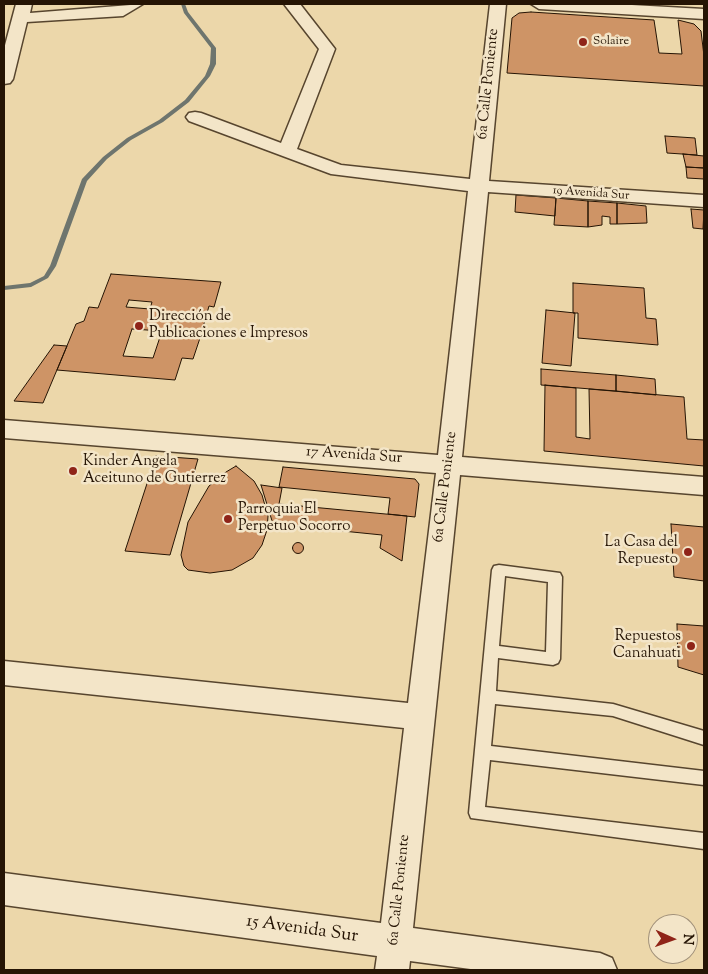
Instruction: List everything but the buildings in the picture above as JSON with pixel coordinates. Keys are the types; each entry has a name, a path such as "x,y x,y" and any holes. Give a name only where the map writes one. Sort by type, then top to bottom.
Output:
{"street":[{"path":"4,79 22,11 123,11 135,4"},
{"path":"287,151 327,49 292,4"},
{"name":"6a Calle Poniente","path":"393,956 419,717 450,464 498,4"},
{"path":"539,4 704,14"},
{"name":"19 Avenida Sur","path":"195,117 338,170 478,186 704,201"},
{"name":"17 Avenida Sur","path":"4,428 704,486"},
{"path":"4,673 419,717"},
{"name":"15 Avenida Sur","path":"4,889 393,956 600,970"}],"lane":[{"path":"491,651 553,659 555,577 498,570 491,651 488,697 477,813 704,842"},
{"path":"488,697 613,710 704,738"},
{"path":"483,752 704,778"}],"waterway":[{"path":"4,288 31,285 46,277 53,266 84,180 105,158 129,139 161,121 187,101 207,76 213,64 214,48 186,12 183,4"}],"place":[{"name":"Solaire","path":"583,42"},
{"name":"Dirección de Publicaciones e Impresos","path":"139,326"},
{"name":"Kinder Angela Aceituno de Gutierrez","path":"73,471"},
{"name":"Parroquia El Perpetuo Socorro","path":"228,519"},
{"name":"La Casa del Repuesto","path":"688,552"},
{"name":"Repuestos Canahuati","path":"691,646"}]}
